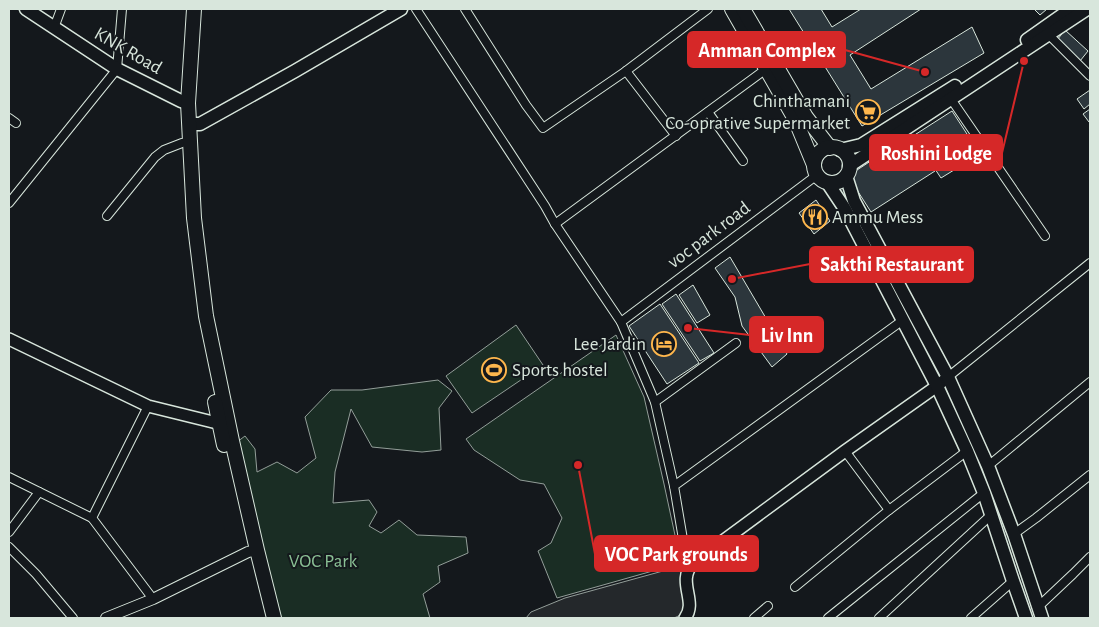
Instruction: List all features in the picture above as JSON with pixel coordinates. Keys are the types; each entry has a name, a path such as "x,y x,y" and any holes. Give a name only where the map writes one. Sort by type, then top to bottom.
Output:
{"highway":[{"path":"186,9 182,143 187,221 200,316 252,551 264,618"},
{"path":"194,9 184,102 190,124 194,218 206,316 224,424"},
{"path":"732,9 795,119 819,174 831,183 839,181 847,171 847,157 844,152 835,149 825,149 817,155 819,174"},
{"path":"743,9 806,117 835,149"},
{"path":"252,551 274,618"}],"main road":[{"name":"KNK Road","path":"26,9 117,69 184,102"},
{"path":"190,124 200,124 401,9"},
{"path":"1040,613 1014,534 988,466 948,377 854,201 847,171 1046,31 1071,9"},
{"path":"835,149 861,146 1035,35 1088,9"},
{"path":"819,174 846,209 937,386 984,493 1026,618"},
{"path":"9,339 148,406 224,424"},
{"path":"686,618 690,610 686,575 693,563 948,377"}],"street":[{"path":"54,28 61,9"},
{"path":"9,203 117,69 122,9"},
{"path":"416,9 555,224 621,322 656,402 674,486 688,569"},
{"path":"464,9 543,128 626,71 708,9"},
{"path":"1046,31 1090,76"},
{"path":"555,224 766,69"},
{"path":"626,71 676,136"},
{"path":"951,99 1045,236"},
{"path":"708,112 743,161"},
{"path":"107,216 155,157 164,150 182,143"},
{"name":"voc park road","path":"621,322 819,174"},
{"path":"948,377 1090,263"},
{"path":"674,486 903,320"},
{"path":"656,402 736,343"},
{"path":"988,466 1090,382"},
{"path":"92,518 148,406"},
{"path":"846,451 889,510"},
{"path":"795,587 889,510 967,451"},
{"path":"1014,534 1090,475"},
{"path":"9,478 92,518 153,599"},
{"path":"828,618 984,493 996,486"},
{"path":"9,532 38,492"},
{"path":"879,618 990,515"},
{"path":"9,547 36,574 73,618"},
{"path":"106,618 153,599 252,551"},
{"path":"1040,613 1090,557"},
{"path":"971,618 1013,581"},
{"path":"754,618 768,606"}],"green space":[{"name":"Sports hostel","path":"516,325 543,365 472,413 446,376"},
{"path":"616,335 644,397 681,563 557,598 538,551 551,543 562,518 544,484 520,480 474,450 466,439"},
{"name":"VOC Park","path":"438,380 452,391 439,408 441,450 422,452 372,447 351,409 335,472 333,503 369,500 377,512 369,526 381,533 399,520 417,535 466,537 468,553 438,566 440,582 423,594 430,618 278,618 237,442 245,436 255,449 257,472 277,462 297,473 316,458 305,417 331,390 362,390"}],"shaded area":[{"path":"681,566 685,613 674,618 526,618 531,612 565,598"}],"building":[{"path":"789,9 821,9 832,27 861,9 921,9 850,55 871,89 972,27 984,53 862,126"},
{"path":"1034,9 1047,9 1040,15"},
{"path":"1065,30 1088,51 1080,61 1057,40"},
{"path":"1090,90 1090,104 1084,109 1077,99"},
{"path":"1090,109 1090,121 1089,122 1083,114"},
{"path":"952,111 980,154 941,178 913,136"},
{"path":"910,135 935,171 871,212 848,176"},
{"name":"Ammu Mess","path":"816,200 830,221 814,234 799,213"},
{"path":"730,257 787,354 772,367 742,326 735,297 715,268"},
{"path":"693,285 710,315 697,323 679,295"},
{"path":"676,294 714,353 700,361 662,304"},
{"name":"Lee Jardin","path":"660,304 699,363 667,384 629,326"}],"place":[{"name":"Roshini Lodge","path":"1024,61"},
{"name":"Amman Complex","path":"925,72"},
{"name":"Chinthamani Co-oprative Supermarket","path":"868,112"},
{"name":"Ammu Mess","path":"815,217"},
{"name":"Sakthi Restaurant","path":"732,279"},
{"name":"Liv Inn","path":"688,328"},
{"name":"Lee Jardin","path":"664,344"},
{"name":"Sports hostel","path":"494,370"},
{"name":"VOC Park grounds","path":"578,465"}]}
